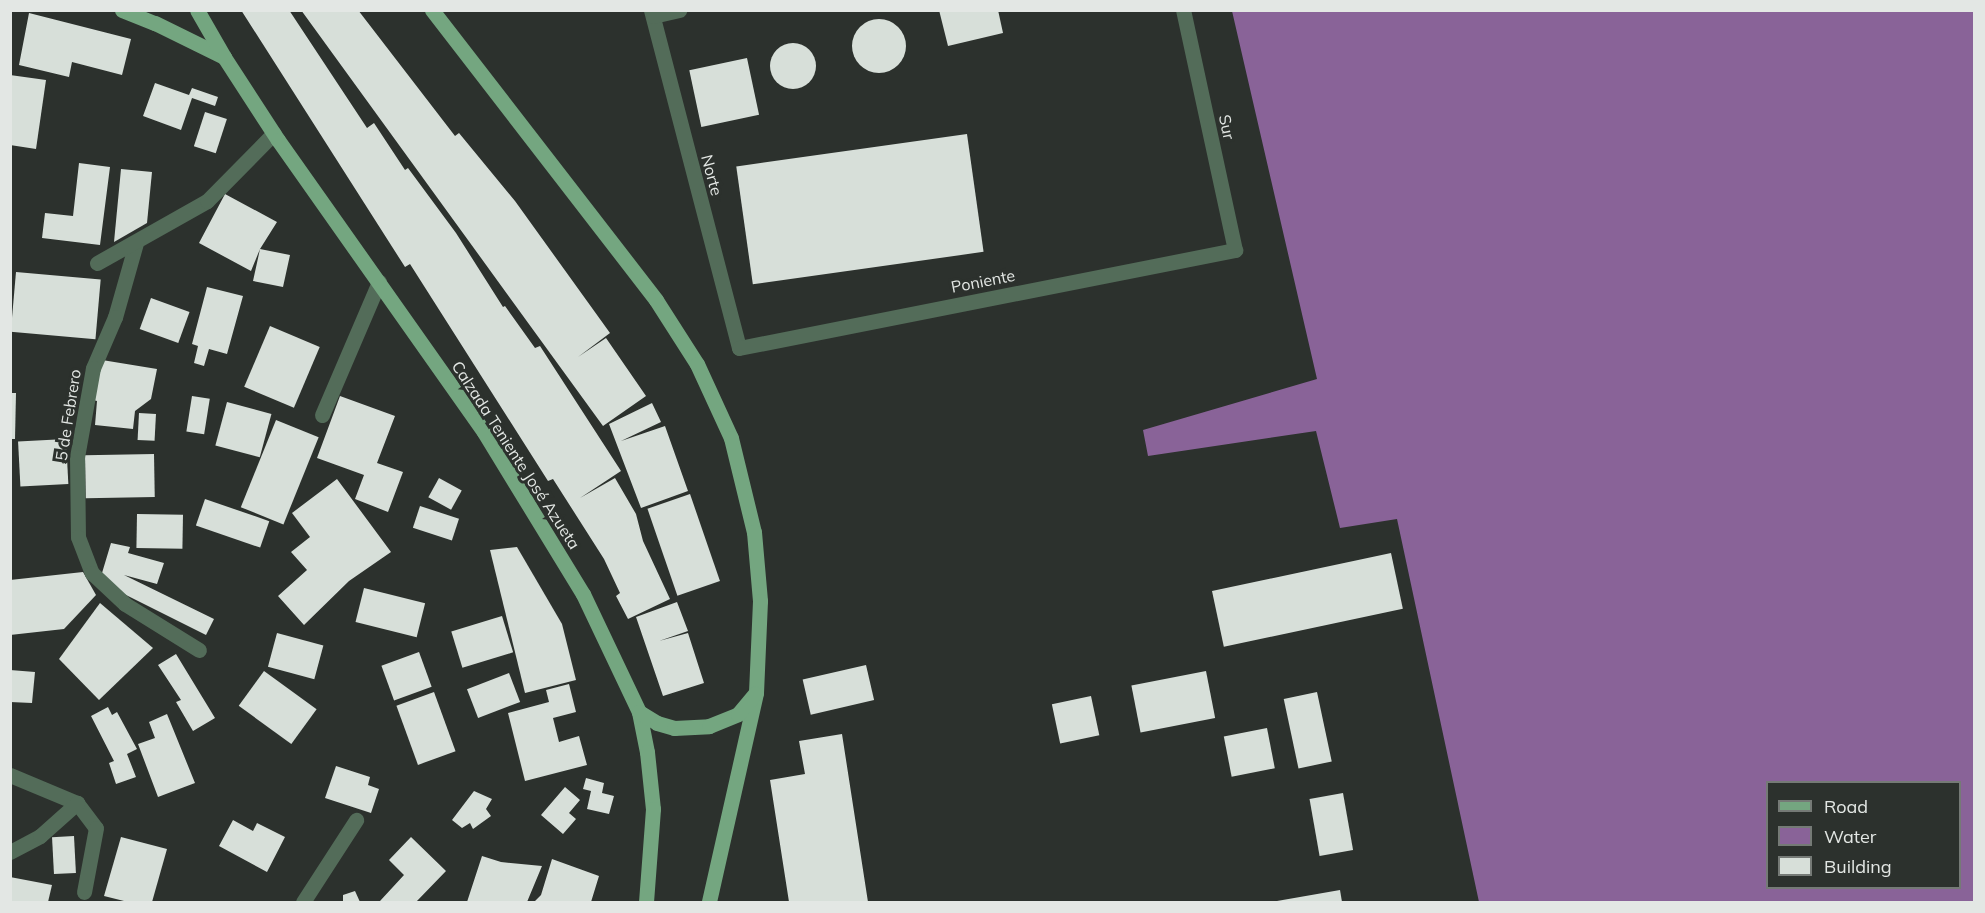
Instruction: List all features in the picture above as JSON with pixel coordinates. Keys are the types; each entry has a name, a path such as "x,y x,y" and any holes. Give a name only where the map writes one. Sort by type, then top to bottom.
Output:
{"main road":[{"path":"122,10 155,23 224,57"},
{"name":"Calzada Teniente José Azueta","path":"197,10 224,57 274,133 484,432 583,594 639,712 647,753 653,808 645,903"},
{"path":"432,10 656,300 697,364 731,438 754,532 760,602 756,693 709,903"},
{"path":"639,712 657,723 674,728 709,726 738,714 756,693"}],"street":[{"path":"652,13 679,10"},
{"name":"Sur","path":"1183,10 1235,250"},
{"name":"Norte","path":"652,13 739,348"},
{"path":"97,263 207,201 274,133"},
{"name":"5 de Febrero","path":"136,243 115,317 93,368 77,457 78,537 92,573 125,604 199,650"},
{"name":"Poniente","path":"739,348 1235,250"},
{"path":"322,415 379,282"},
{"path":"10,775 77,803 96,828 84,892"},
{"path":"10,852 40,836 77,803"},
{"path":"303,903 356,820"}],"water":[{"path":"1232,11 1974,11 1974,902 1479,902 1397,519 1340,528 1316,431 1148,456 1143,430 1317,379"}],"building":[{"path":"241,10 289,10 367,128 374,123 405,170 408,168 456,233 503,307 505,306 535,348 540,346 621,471 580,498 615,478 636,514 643,541 670,599 628,619 616,596 620,593 604,559 553,479 548,481 410,264 405,267"},
{"path":"301,10 358,10 455,136 459,133 515,201 610,333 578,357 606,338 646,396 603,426"},
{"path":"939,10 998,10 1003,33 948,46"},
{"path":"29,13 131,39 122,75 72,62 69,77 19,65"},
{"path":"879,19 889,21 898,27 904,36 906,46 904,56 898,65 889,71 879,73 869,71 860,65 854,56 852,46 854,36 860,27 869,21"},
{"path":"793,43 809,50 816,66 809,82 793,89 777,82 770,66 777,50"},
{"path":"747,58 759,115 701,127 689,70"},
{"path":"10,75 46,80 36,149 10,145"},
{"path":"155,83 189,95 192,88 218,97 215,106 192,98 181,130 143,116"},
{"path":"205,112 227,119 216,153 194,146"},
{"path":"967,134 984,252 753,284 736,166"},
{"path":"79,163 110,167 100,245 42,238 45,213 73,216"},
{"path":"121,169 152,172 147,223 114,242"},
{"path":"225,194 277,222 260,249 251,271 199,243"},
{"path":"260,249 290,255 283,287 253,281"},
{"path":"16,272 101,279 95,339 11,332"},
{"path":"207,287 243,296 227,354 209,349 204,366 194,363 198,346 192,344"},
{"path":"151,298 190,312 178,343 140,329"},
{"path":"270,326 320,347 294,408 244,387"},
{"path":"102,360 157,369 151,399 135,411 133,429 95,425 97,401 93,400"},
{"path":"10,393 16,393 15,439 10,439"},
{"path":"192,396 210,399 204,434 186,432"},
{"path":"340,396 395,416 377,463 403,472 388,512 355,499 364,475 317,458"},
{"path":"227,402 271,414 260,457 215,445"},
{"path":"652,403 661,422 621,441 665,426 688,491 641,508 609,424"},
{"path":"139,413 156,414 155,441 138,440"},
{"path":"276,420 319,437 283,524 241,507"},
{"path":"66,439 68,484 20,486 18,442"},
{"path":"154,454 155,497 86,498 85,455"},
{"path":"439,478 462,491 451,510 428,497"},
{"path":"337,479 391,552 349,581 304,625 278,596 307,570 291,552 310,537 292,513"},
{"path":"690,494 720,581 677,596 647,509"},
{"path":"205,499 269,521 260,548 196,525"},
{"path":"420,506 459,519 452,541 413,528"},
{"path":"137,514 183,515 182,549 136,548"},
{"path":"111,543 130,547 128,553 164,563 157,584 124,575 214,619 206,635 118,591 102,573"},
{"path":"517,547 562,624 576,680 525,693 490,550"},
{"path":"1391,553 1403,609 1224,647 1212,591"},
{"path":"83,572 96,595 64,629 10,635 10,580"},
{"path":"364,588 425,603 417,637 356,622"},
{"path":"677,602 688,631 659,641 688,633 704,683 663,696 636,617"},
{"path":"100,603 153,648 99,700 59,659"},
{"path":"502,616 513,652 462,668 451,631"},
{"path":"277,633 323,645 314,679 268,667"},
{"path":"419,652 432,687 394,700 381,666"},
{"path":"176,654 215,718 193,731 176,702 181,700 158,665"},
{"path":"866,665 874,700 811,715 803,680"},
{"path":"10,670 35,672 32,703 10,702"},
{"path":"264,671 317,709 291,744 239,706"},
{"path":"1206,671 1215,718 1141,733 1131,686"},
{"path":"509,673 520,702 478,718 467,689"},
{"path":"569,684 576,712 553,718 559,742 579,736 587,765 525,781 508,713 549,702 546,690"},
{"path":"434,692 456,751 418,765 396,706"},
{"path":"1317,692 1332,761 1299,769 1284,699"},
{"path":"1091,696 1099,735 1060,743 1052,704"},
{"path":"108,707 112,715 117,712 137,749 127,754 136,777 116,784 109,763 114,761 91,716"},
{"path":"167,714 195,783 158,797 138,744 155,738 149,722"},
{"path":"1267,728 1275,768 1232,777 1224,736"},
{"path":"842,734 868,902 789,902 770,780 805,774 799,741"},
{"path":"336,766 370,777 368,785 379,789 371,813 325,798"},
{"path":"586,778 604,783 602,793 614,796 609,814 587,809 591,791 583,789"},
{"path":"565,787 580,800 569,813 576,819 563,834 541,815"},
{"path":"474,791 492,799 486,809 491,816 473,829 470,823 462,828 452,820"},
{"path":"1343,793 1353,850 1320,856 1310,799"},
{"path":"233,820 253,831 257,823 285,837 267,872 219,846"},
{"path":"74,836 76,873 54,874 52,837"},
{"path":"121,837 167,849 152,902 128,902 104,896"},
{"path":"411,837 446,871 416,902 382,902 380,901 404,875 389,860"},
{"path":"482,856 501,862 542,866 527,902 467,902"},
{"path":"552,859 599,876 591,902 534,902 541,895"},
{"path":"10,877 52,885 48,902 10,902"},
{"path":"1340,890 1342,902 1277,902 1277,901"},
{"path":"355,891 360,902 343,902 343,895"}]}
